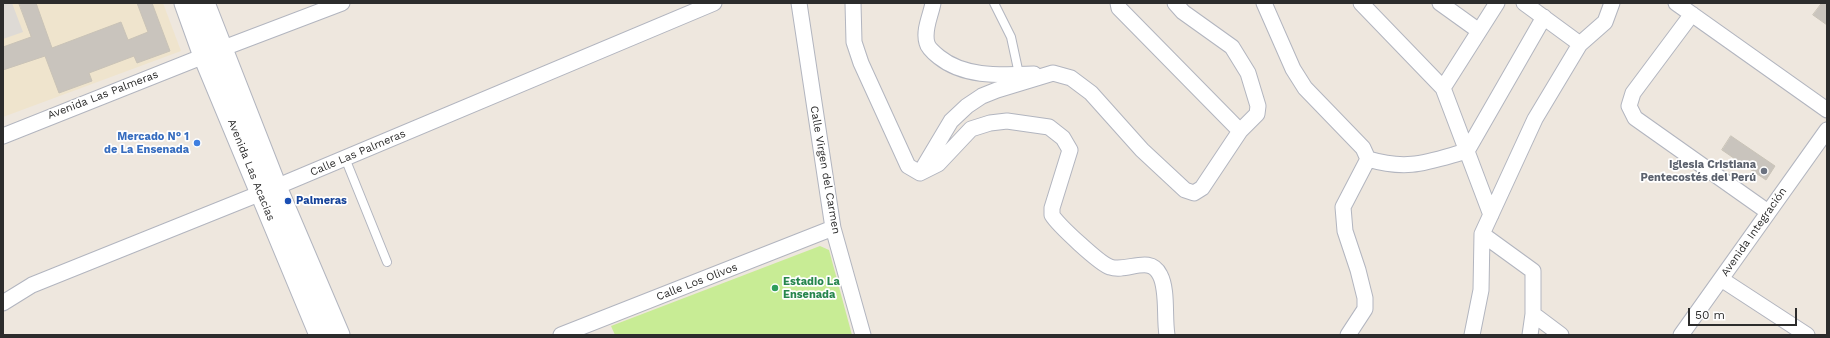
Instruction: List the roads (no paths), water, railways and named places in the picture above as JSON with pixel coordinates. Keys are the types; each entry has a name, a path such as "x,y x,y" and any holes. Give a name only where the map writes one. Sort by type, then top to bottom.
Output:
{"street":[{"name":"Avenida Las Acacias","path":"185,3 212,53 268,190 320,335"},
{"name":"Avenida Las Acacias","path":"204,3 212,53"},
{"name":"Avenida Las Palmeras","path":"3,136 342,3"},
{"name":"Calle Las Palmeras","path":"3,304 32,285 268,190 714,3"},
{"name":"Calle Virgen del Carmen","path":"799,3 833,228 863,335"},
{"path":"853,3 854,42 861,63 908,166 920,172"},
{"path":"933,3 927,29 927,43 932,51 944,61 973,73 1053,73 1071,78 1090,93 1142,150 1185,190 1194,193 1202,188 1240,131 1257,114 1258,106 1248,73 1232,47 1183,12 1175,3"},
{"path":"1105,3 1119,6 1240,131"},
{"path":"1264,3 1293,69 1305,88 1363,148 1368,159"},
{"path":"1361,3 1443,88 1491,215"},
{"path":"1440,3 1479,31"},
{"path":"1443,88 1497,3"},
{"path":"1524,3 1580,44"},
{"path":"1472,335 1481,290 1482,234 1536,119 1580,44 1605,22 1612,3"},
{"path":"1676,3 1827,110"},
{"path":"1692,14 1633,93 1629,106 1635,118 1768,212"},
{"path":"1368,159 1387,164 1415,165 1467,151 1544,17"},
{"path":"920,172 951,122 967,106 982,96 997,90 1053,73"},
{"path":"920,172 938,164 972,129 990,123 1007,121 1049,128 1063,138 1070,150 1052,208 1052,215 1063,230 1109,267 1123,268 1139,264 1154,267 1160,273 1163,281 1167,335"},
{"name":"Avenida Integración","path":"1681,335 1768,212 1825,137"},
{"path":"1348,335 1365,309 1365,298 1358,270 1345,231 1343,207 1368,159"},
{"name":"Avenida Las Acacias","path":"268,190 339,335"},
{"name":"Calle Los Olivos","path":"561,335 833,228"},
{"path":"1482,234 1533,271 1533,314 1530,335"},
{"path":"1721,279 1807,335"},
{"path":"1533,314 1561,335"}],"lane":[{"path":"994,3 1011,37 1019,74"},
{"path":"345,158 387,262"}],"place":[{"name":"Mercado N° 1 de La Ensenada","path":"197,143"},
{"name":"Iglesia Cristiana Pentecostés del Perú","path":"1764,171"},
{"name":"Palmeras","path":"288,201"},
{"name":"Estadio La Ensenada","path":"775,288"}]}
